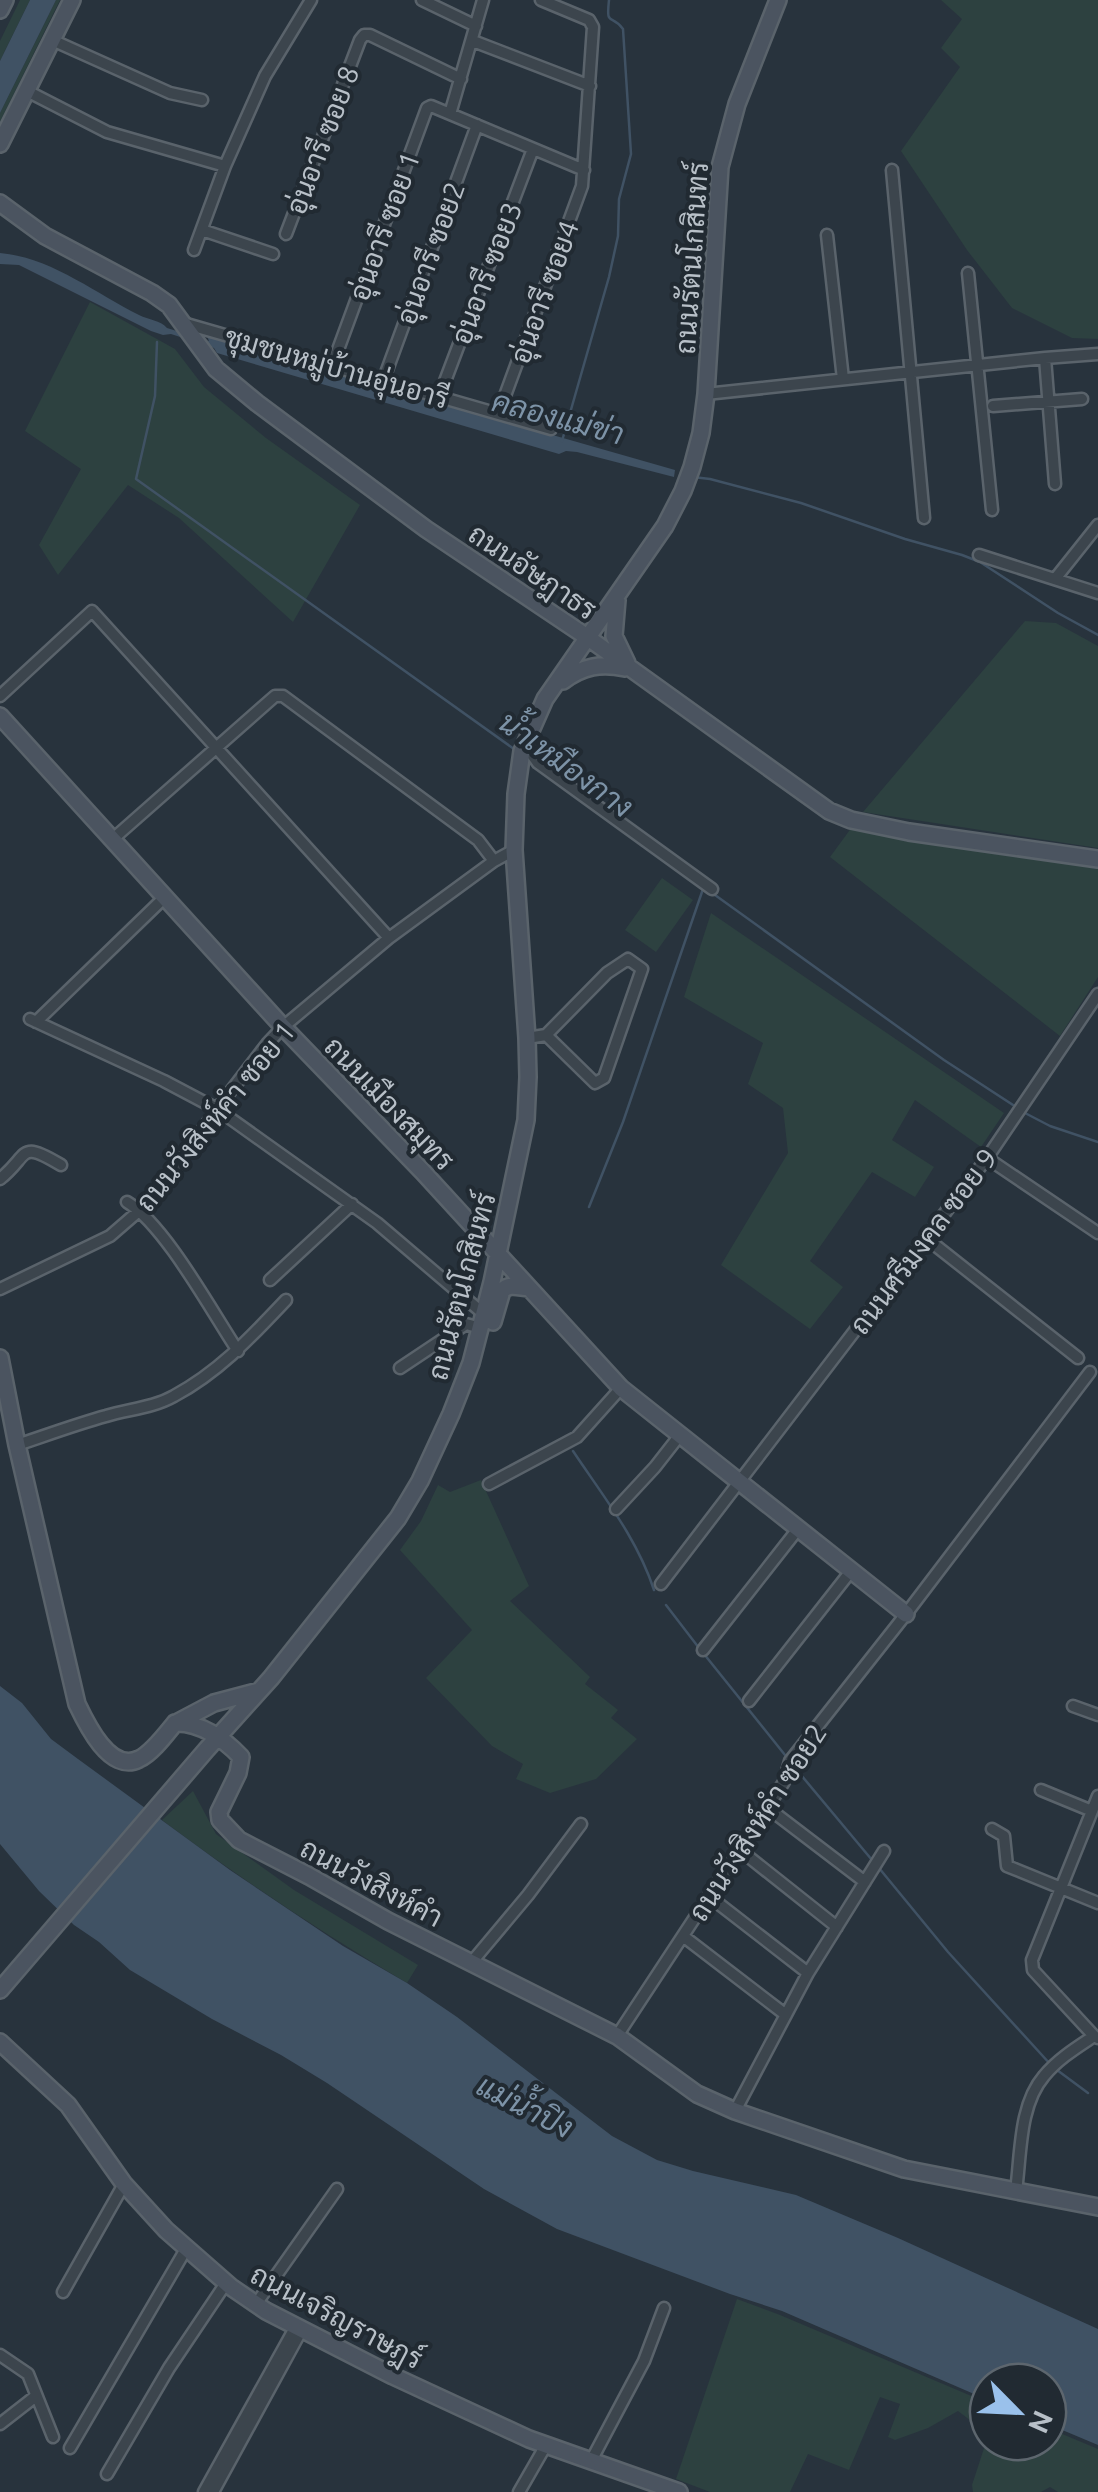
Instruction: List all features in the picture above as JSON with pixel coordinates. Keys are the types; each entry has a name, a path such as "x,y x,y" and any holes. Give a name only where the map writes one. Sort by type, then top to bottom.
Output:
{"street":[{"path":"0,10 5,0"},
{"path":"0,144 72,0"},
{"path":"194,250 225,166 274,57 311,0"},
{"path":"422,0 476,26"},
{"path":"483,0 450,114 584,170"},
{"name":"อุ่นอารี ซอย4","path":"499,412 579,196 584,170 593,27 589,20 542,0"},
{"name":"ถนนรัตนโกสินทร์","path":"0,1990 259,1691 398,1518 420,1481 472,1363 526,1120 528,1077 514,850 524,748 548,694 670,516 692,467 702,433 706,394 720,168 738,104 778,0"},
{"name":"อุ่นอารี ซอย 8","path":"286,234 364,35 461,79"},
{"path":"52,40 170,93 202,100"},
{"path":"473,41 590,86"},
{"path":"27,91 107,132 225,166"},
{"name":"อุ่นอารี ซอย 1","path":"332,366 427,108 450,114"},
{"name":"อุ่นอารี ซอย2","path":"383,380 478,125"},
{"name":"อุ่นอารี ซอย3","path":"439,397 532,148"},
{"path":"892,170 924,518"},
{"name":"ถนนอัษฎาธร","path":"2,204 45,236 152,293 168,305 216,369 257,403 426,529 587,637 817,803 841,816 909,832 1098,859"},
{"path":"202,230 273,254"},
{"path":"828,235 843,380"},
{"path":"968,273 992,510"},
{"name":"ชุมชนหมู่บ้านอุ่นอารี","path":"185,328 551,429"},
{"path":"706,394 1098,354"},
{"path":"1045,358 1055,484"},
{"path":"993,406 1082,399"},
{"path":"1055,580 1098,525"},
{"path":"979,555 1098,594"},
{"path":"620,591 614,636 632,669"},
{"path":"0,696 92,611 389,938"},
{"path":"548,694 582,668 602,665 632,669"},
{"path":"114,838 275,696 283,696 478,840 494,861"},
{"name":"ถนนเมืองสมุทร","path":"0,716 621,1388 906,1614"},
{"path":"524,748 538,763 712,889"},
{"name":"ถนนวังสิงห์คำ ซอย 1","path":"0,1289 110,1236 172,1174 216,1108 284,1027 389,938 514,850"},
{"path":"166,896 33,1021 216,1108 352,1204 483,1321"},
{"path":"526,1038 546,1034 607,973 628,959 642,969 604,1078 594,1084 546,1034"},
{"name":"ถนนศรีมงคล ซอย 9","path":"661,1584 987,1158 1098,994"},
{"path":"0,1179 22,1154 36,1150 60,1166"},
{"path":"987,1158 1098,1234"},
{"path":"127,1202 140,1210 180,1262 238,1351"},
{"path":"270,1280 352,1204"},
{"path":"926,1238 1078,1358"},
{"path":"472,1363 493,1324 502,1291 511,1286 528,1288"},
{"path":"17,1445 175,1396 238,1351 286,1300"},
{"path":"400,1368 466,1324 483,1321"},
{"path":"0,1358 77,1704 105,1749 124,1761 140,1759 174,1724 214,1703 259,1691"},
{"name":"ถนนวังสิงห์คำ ซอย2","path":"618,2036 768,1808 784,1782 790,1762 1090,1372"},
{"path":"489,1484 577,1437 621,1388"},
{"path":"616,1509 680,1435"},
{"path":"704,1650 798,1529"},
{"path":"749,1701 851,1571"},
{"path":"1074,1706 1098,1715"},
{"path":"174,1724 193,1724 212,1743"},
{"name":"ถนนวังสิงห์คำ","path":"212,1743 241,1757 238,1773 219,1812 220,1820 240,1840 388,1922 618,2036 697,2094 735,2111 904,2169 1098,2207"},
{"path":"1041,1790 1092,1810"},
{"path":"1016,2190 1032,2094 1058,2061 1096,2037 1033,1970 1032,1960 1098,1796"},
{"path":"768,1808 864,1882"},
{"path":"471,1963 580,1824"},
{"path":"992,1830 1004,1836 1007,1866 1098,1903"},
{"path":"740,1850 837,1926"},
{"path":"735,2111 808,1973 884,1851"},
{"path":"710,1896 808,1973"},
{"path":"683,1936 786,2015"},
{"name":"ถนนเจริญราษฎร์","path":"0,2042 68,2104 124,2184 186,2249 256,2304 298,2330 474,2414 546,2446 678,2492"},
{"path":"63,2292 124,2184"},
{"path":"256,2304 337,2190"},
{"path":"70,2448 186,2249"},
{"path":"107,2474 226,2283"},
{"path":"592,2460 644,2361 664,2308"},
{"path":"204,2492 298,2330"},
{"path":"213,2492 298,2330"},
{"path":"0,2355 28,2374 53,2437"},
{"path":"0,2424 36,2396"},
{"path":"519,2492 546,2446"}],"green space":[{"path":"20,0 30,0 0,61 0,41"},
{"path":"56,0 60,0 0,122 0,113"},
{"path":"941,0 1098,0 1098,339 1072,338 1012,308 967,250 901,151 960,67 941,48 962,19"},
{"path":"90,302 175,349 204,387 266,438 360,505 293,622 179,518 128,485 58,575 39,545 81,469 25,431"},
{"path":"1025,621 1056,623 1098,646 1098,848 863,812"},
{"path":"852,827 1098,869 1098,977 1060,1036 830,857"},
{"path":"662,878 693,900 656,952 625,930"},
{"path":"711,913 1004,1113 981,1147 915,1100 892,1140 934,1167 915,1197 872,1172 810,1261 843,1287 810,1329 721,1265 788,1153 783,1108 748,1084 763,1043 684,997"},
{"path":"481,1480 529,1586 510,1601 590,1677 585,1684 618,1710 611,1718 637,1739 596,1779 550,1793 516,1779 523,1764 492,1746 426,1678 472,1630 400,1550 421,1521 438,1485 450,1492"},
{"path":"193,1791 216,1834 294,1890 418,1965 407,1983 282,1905 162,1820"},
{"path":"737,2299 968,2395 968,2419 958,2411 895,2440 888,2437 900,2404 880,2397 849,2470 808,2454 790,2492 710,2492 676,2479"},
{"path":"1068,2436 1098,2449 1098,2492 1058,2492 1050,2487 1041,2492 973,2492 980,2462 1068,2462"}],"water":[{"path":"30,0 56,0 0,113 0,61"},
{"path":"0,253 37,261 167,328 209,341 207,336 675,470 674,477 577,452 559,454 217,353 214,348 151,331 19,265 0,264"},
{"name":"แม่น้ำปิง","path":"0,1686 22,1703 51,1739 78,1759 230,1870 457,2017 612,2136 657,2160 796,2195 1098,2329 1098,2445 1068,2432 1068,2362 968,2362 968,2391 782,2311 557,2229 484,2189 281,2055 130,1970 74,1925 0,1844"}],"waterway":[{"path":"562,441 609,277 618,236 619,199 631,154 623,29 609,17 609,0"},
{"name":"น้ำเหมืองกาง","path":"157,342 155,396 136,479 514,749"},
{"name":"คลองแม่ข่า","path":"693,477 801,503 980,562 1098,635"},
{"path":"589,1207 623,1122 703,889"},
{"name":"น้ำเหมืองกาง","path":"715,895 944,1060 1019,1109"},
{"name":"น้ำเหมืองกาง","path":"1025,1113 1098,1142"},
{"path":"573,1451 629,1535 654,1590"},
{"path":"666,1605 699,1648"},
{"path":"704,1654 785,1755"},
{"path":"796,1769 872,1860"},
{"path":"879,1868 948,1952 1051,2065"},
{"path":"1057,2070 1088,2093"}]}
